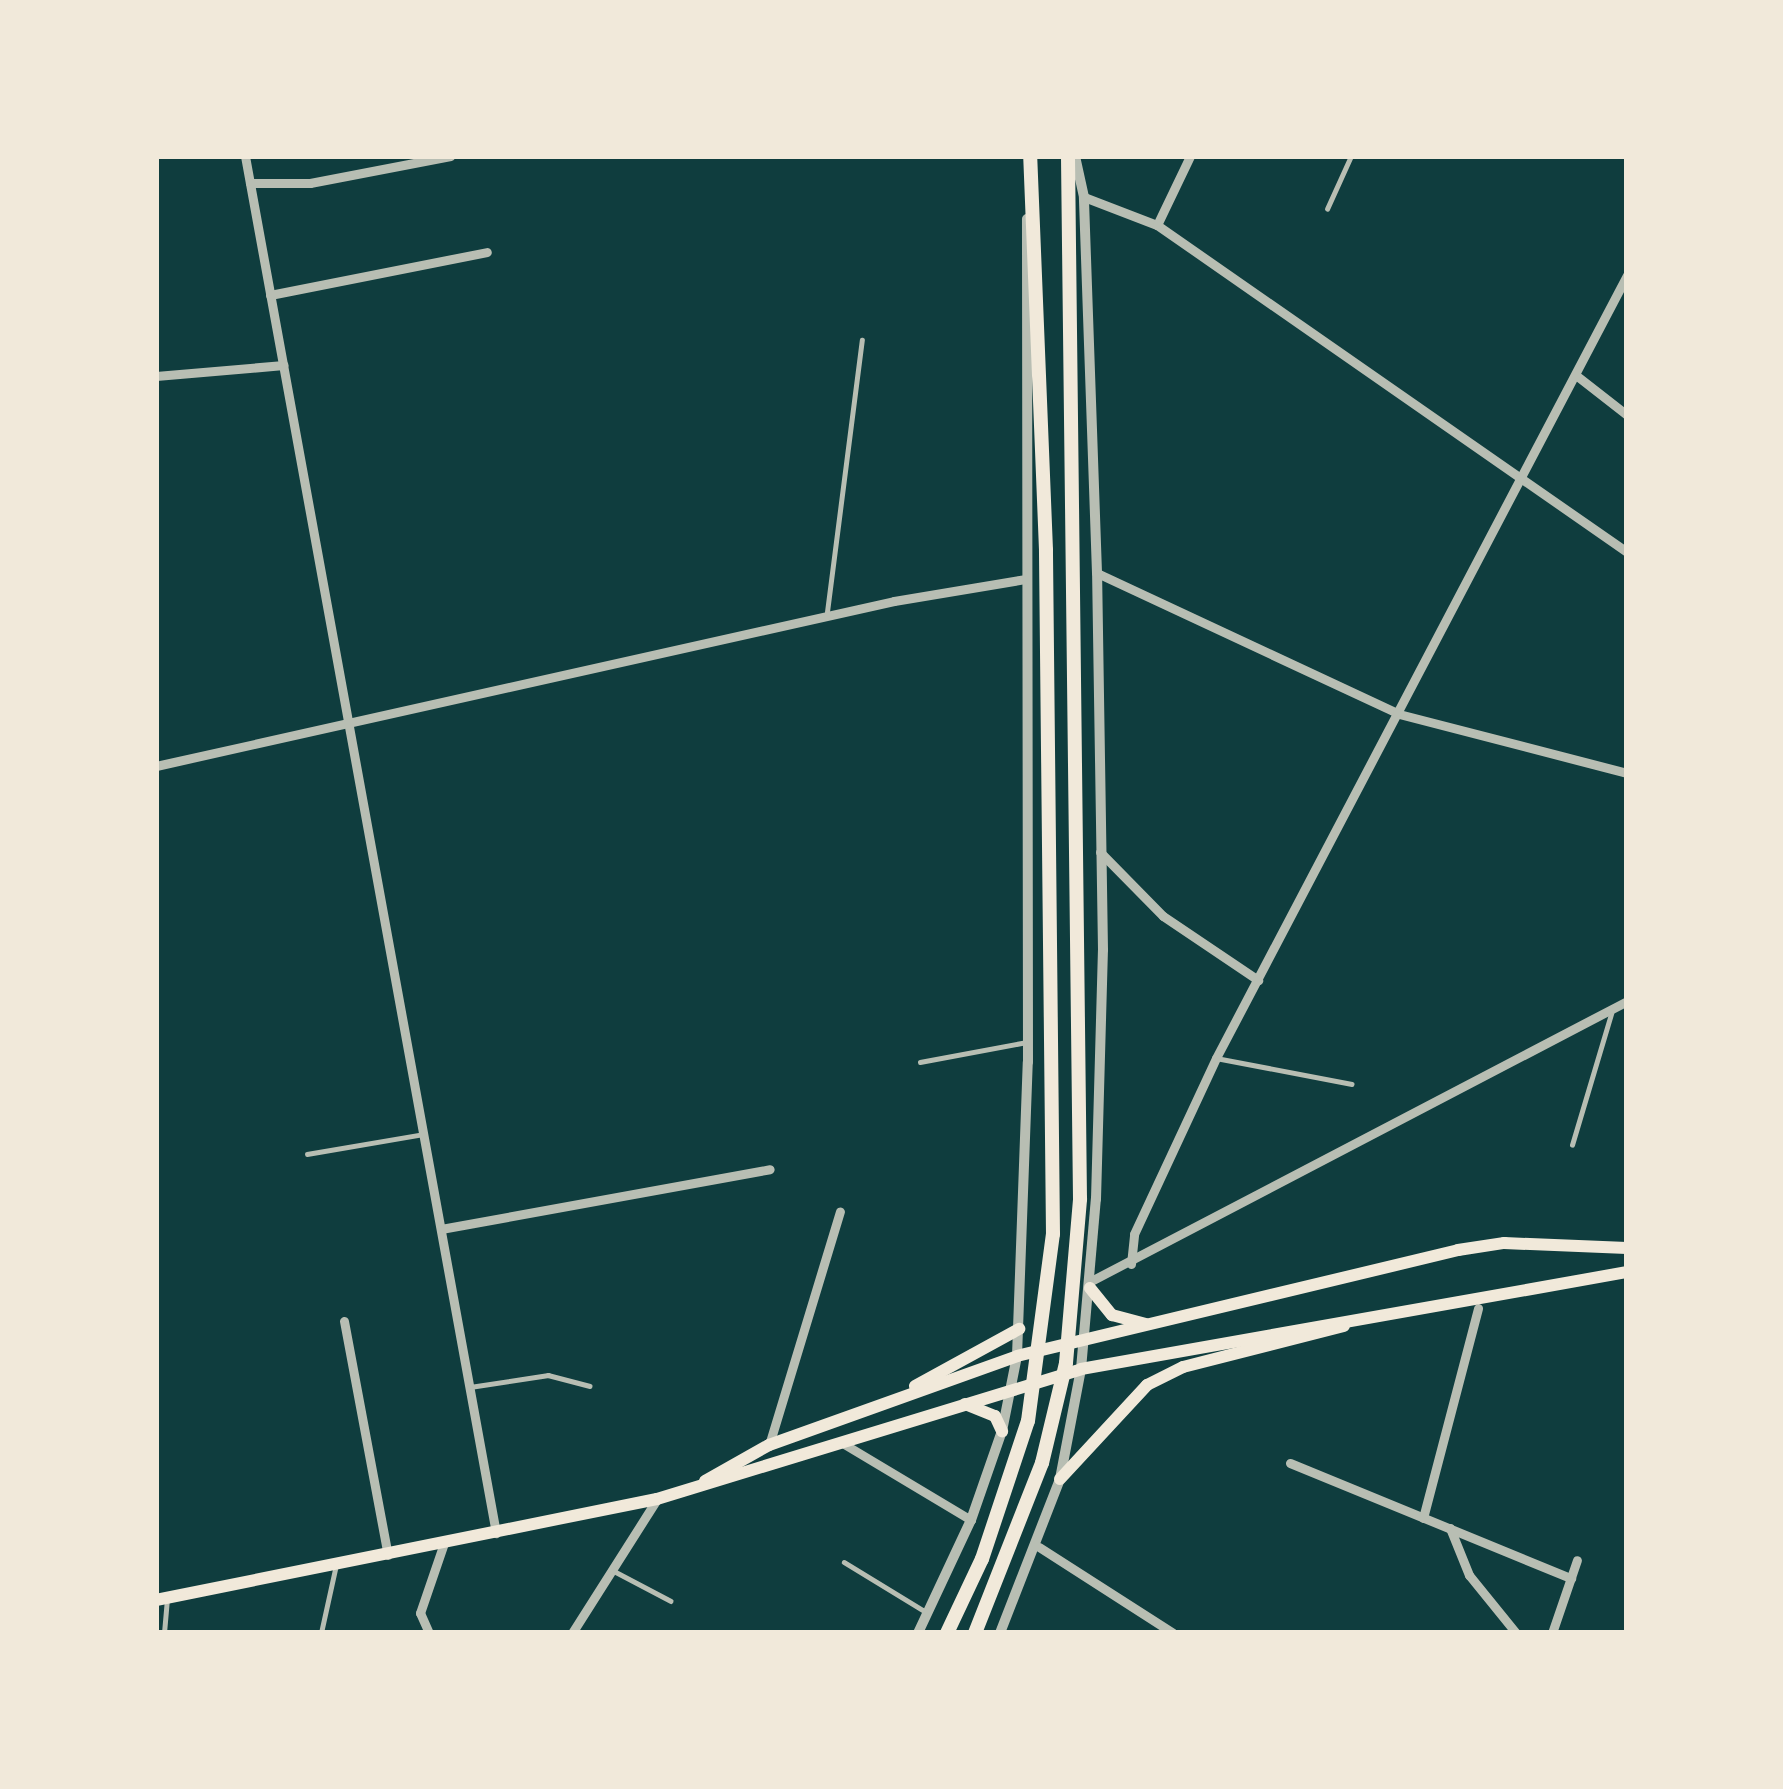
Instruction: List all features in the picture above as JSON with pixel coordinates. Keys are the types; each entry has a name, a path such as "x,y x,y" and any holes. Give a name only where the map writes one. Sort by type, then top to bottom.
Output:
{"main road":[{"path":"947,1633 990,1540 1028,1421 1053,1234 1039,314 1030,156"},
{"path":"975,1633 1042,1463 1075,1276 1079,970 1068,307 1071,156"},
{"path":"688,1490 769,1444 1017,1356 1458,1250 1504,1243 1627,1248"},
{"path":"161,1599 657,1499 1081,1369 1627,1272"},
{"path":"1091,1285 1112,1315 1159,1324"},
{"path":"1060,1479 1125,1405 1165,1376 1402,1310"},
{"path":"895,1400 1018,1329"},
{"path":"958,1403 980,1406 1002,1431"}],"street":[{"path":"245,156 496,1533"},
{"path":"250,183 310,183 450,156"},
{"path":"918,1633 971,1520 1002,1431 1017,1356 1028,1042 1030,156"},
{"path":"1000,1633 1039,1547 1060,1479 1091,1285 1100,853 1097,573 1084,197 1071,156"},
{"path":"1157,225 1190,156"},
{"path":"1084,197 1157,225 1526,477 1627,552"},
{"path":"271,296 487,252"},
{"path":"1131,1264 1134,1234 1216,1058 1526,477 1627,275"},
{"path":"156,376 284,365"},
{"path":"1577,376 1627,415"},
{"path":"1097,573 1399,714 1627,773"},
{"path":"156,766 826,618 1027,579"},
{"path":"1100,853 1163,916 1258,980"},
{"path":"1091,1285 1627,1001"},
{"path":"441,1229 770,1169"},
{"path":"769,1444 840,1212"},
{"path":"1424,1517 1478,1308"},
{"path":"344,1321 388,1555"},
{"path":"844,1444 971,1520"},
{"path":"1290,1463 1571,1578"},
{"path":"576,1631 657,1499"},
{"path":"1450,1528 1469,1575 1516,1633"},
{"path":"424,1629 443,1544"},
{"path":"1039,1547 1173,1633"},
{"path":"1552,1633 1577,1560"}],"lane":[{"path":"1327,209 1351,156"},
{"path":"826,618 862,340"},
{"path":"1572,1145 1612,1009"},
{"path":"920,1062 1028,1042"},
{"path":"1216,1058 1352,1084"},
{"path":"308,1154 424,1134"},
{"path":"470,1388 548,1375 590,1386"},
{"path":"844,1562 928,1613"},
{"path":"322,1633 336,1564"},
{"path":"614,1571 671,1601"},
{"path":"161,1599 164,1633"}]}
